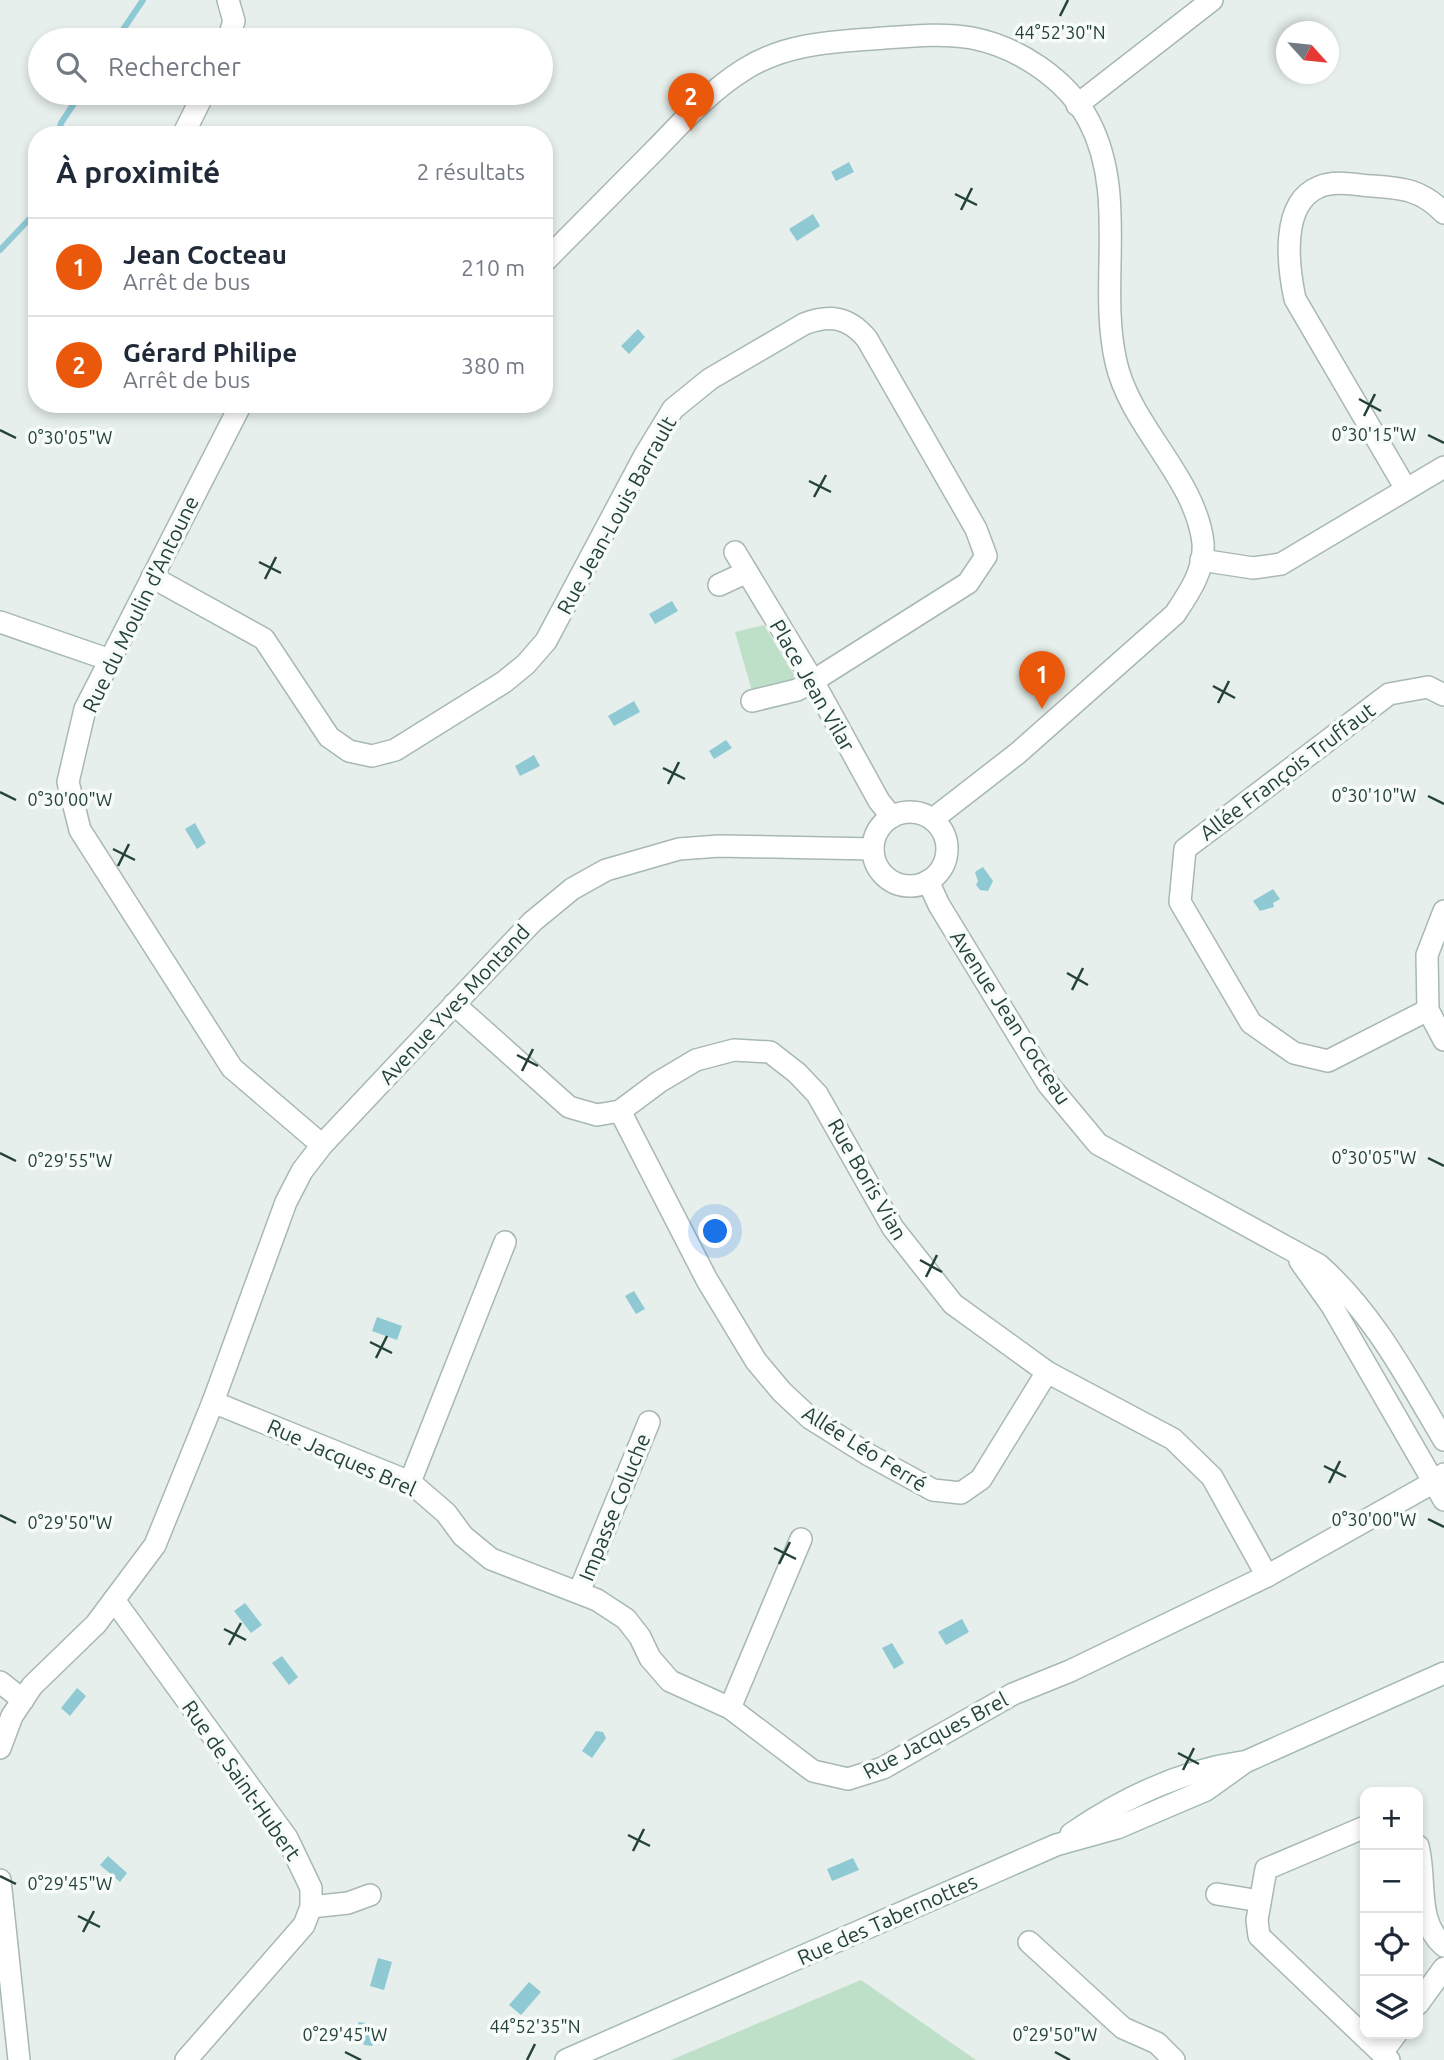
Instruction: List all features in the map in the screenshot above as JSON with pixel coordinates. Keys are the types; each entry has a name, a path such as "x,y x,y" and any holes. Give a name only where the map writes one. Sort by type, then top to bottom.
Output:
{"street":[{"path":"228,0 234,21 232,28"},
{"path":"1077,105 1212,0"},
{"path":"553,253 702,102 737,74 774,53 808,45 854,40 970,37 1004,47 1036,64 1077,105 1089,121 1107,178 1111,334 1116,363 1126,394 1194,510 1203,544 1201,560 1191,591 1175,614 1018,753 933,820"},
{"path":"188,126 198,105"},
{"path":"1406,489 1295,299 1290,276 1290,233 1305,196 1320,187 1337,184 1410,189 1428,197 1444,213"},
{"name":"Rue Jean-Louis Barrault","path":"152,577 264,639 329,737 349,751 372,756 395,750 504,682 526,664 546,641 645,455 673,410 710,379 804,324 820,318 841,318 856,326 867,338 976,529 986,556 968,583 813,681"},
{"name":"Rue du Moulin d'Antoune","path":"235,413 85,709 68,782 80,830 232,1068 322,1145"},
{"path":"1201,560 1253,568 1281,564 1444,467"},
{"name":"Place Jean Vilar","path":"735,552 813,681 879,801 892,817"},
{"path":"719,584 747,572"},
{"path":"0,622 110,660"},
{"path":"752,701 797,690 813,681"},
{"name":"Allée François Truffaut","path":"1428,1010 1328,1061 1294,1053 1251,1023 1180,902 1185,849 1389,694 1428,687 1444,695"},
{"path":"913,812 933,820 941,828 947,852 938,874 916,886 891,881 875,862 873,849 878,831 892,817 913,812"},
{"name":"Avenue Yves Montand","path":"0,1748 12,1717 32,1686 96,1624 155,1545 213,1402 286,1202 302,1171 322,1145 532,922 572,889 606,870 679,849 719,846 873,849"},
{"name":"Avenue Jean Cocteau","path":"929,881 939,905 1048,1084 1098,1144 1319,1265 1359,1306 1386,1343 1444,1440"},
{"path":"1444,911 1427,955 1428,1010 1444,1040"},
{"path":"454,1004 569,1107 597,1115 620,1111"},
{"name":"Rue Boris Vian","path":"620,1111 659,1082 696,1060 734,1050 770,1052 797,1073 817,1094 892,1228 954,1304 1047,1372 1173,1439 1212,1477 1267,1576"},
{"name":"Allée Léo Ferré","path":"620,1111 707,1280 756,1361 810,1418 869,1455 933,1490 961,1493 981,1479 1047,1372"},
{"path":"410,1482 506,1242"},
{"name":"Avenue Jean Cocteau","path":"1287,1246 1332,1306 1441,1485"},
{"name":"Rue Jacques Brel","path":"213,1402 410,1482 446,1513 463,1536 491,1559 579,1592 626,1619 650,1658 670,1681 730,1708 813,1771 848,1779 883,1768 1013,1693 1070,1671 1267,1576 1441,1485"},
{"name":"Impasse Coluche","path":"579,1592 649,1422"},
{"path":"730,1708 801,1539"},
{"name":"Rue de Saint-Hubert","path":"114,1600 287,1838 311,1888 311,1907"},
{"name":"Rue des Tabernottes","path":"566,2060 1056,1845 1116,1828 1206,1790 1245,1762 1444,1673"},
{"path":"0,1682 23,1700"},
{"path":"1360,1829 1266,1869 1256,1920 1259,1936 1386,2056 1394,2039"},
{"path":"1419,1850 1424,1910 1433,1937 1444,1946"},
{"path":"0,1880 19,2060"},
{"path":"1217,1894 1259,1901"},
{"path":"186,2060 304,1925 311,1907 348,1903 370,1895"},
{"path":"1029,1942 1123,2028 1157,2043 1174,2060"},
{"path":"1423,1997 1444,1968"}],"green space":[{"path":"764,625 794,675 793,681 752,691 735,632"},
{"path":"861,1980 976,2060 671,2060"}],"water":[{"path":"849,162 854,172 836,181 831,172"},
{"path":"813,214 820,226 797,241 789,229"},
{"path":"638,329 645,337 629,354 621,346"},
{"path":"672,601 678,611 655,624 649,614"},
{"path":"634,701 640,712 614,726 608,716"},
{"path":"726,740 732,748 714,759 709,751"},
{"path":"534,755 540,766 520,776 515,766"},
{"path":"195,823 206,843 197,849 185,829"},
{"path":"983,867 993,881 988,891 980,890 976,885 978,881 975,872"},
{"path":"1273,889 1280,899 1273,903 1274,907 1260,911 1253,901"},
{"path":"634,1291 645,1309 636,1314 625,1296"},
{"path":"377,1317 402,1326 397,1340 372,1331"},
{"path":"245,1603 262,1625 251,1633 234,1611"},
{"path":"962,1619 969,1632 946,1645 938,1632"},
{"path":"892,1643 904,1663 894,1669 882,1648"},
{"path":"282,1656 298,1677 289,1685 272,1663"},
{"path":"77,1688 86,1696 70,1716 61,1708"},
{"path":"596,1731 603,1732 606,1738 592,1758 582,1751"},
{"path":"108,1856 127,1873 120,1882 100,1865"},
{"path":"853,1858 859,1870 832,1881 827,1869"},
{"path":"378,1958 392,1962 384,1990 370,1986"},
{"path":"529,1982 541,1992 521,2015 509,2005"},
{"path":"359,2022 365,2023 375,2041 372,2046 364,2045 360,2032 355,2030"}],"waterway":[{"path":"124,28 143,0"},
{"path":"60,126 73,105"},
{"path":"0,250 28,220"}],"place":[{"name":"Gérard Philipe","path":"691,131"},
{"name":"Jean Cocteau","path":"1042,709"}]}
